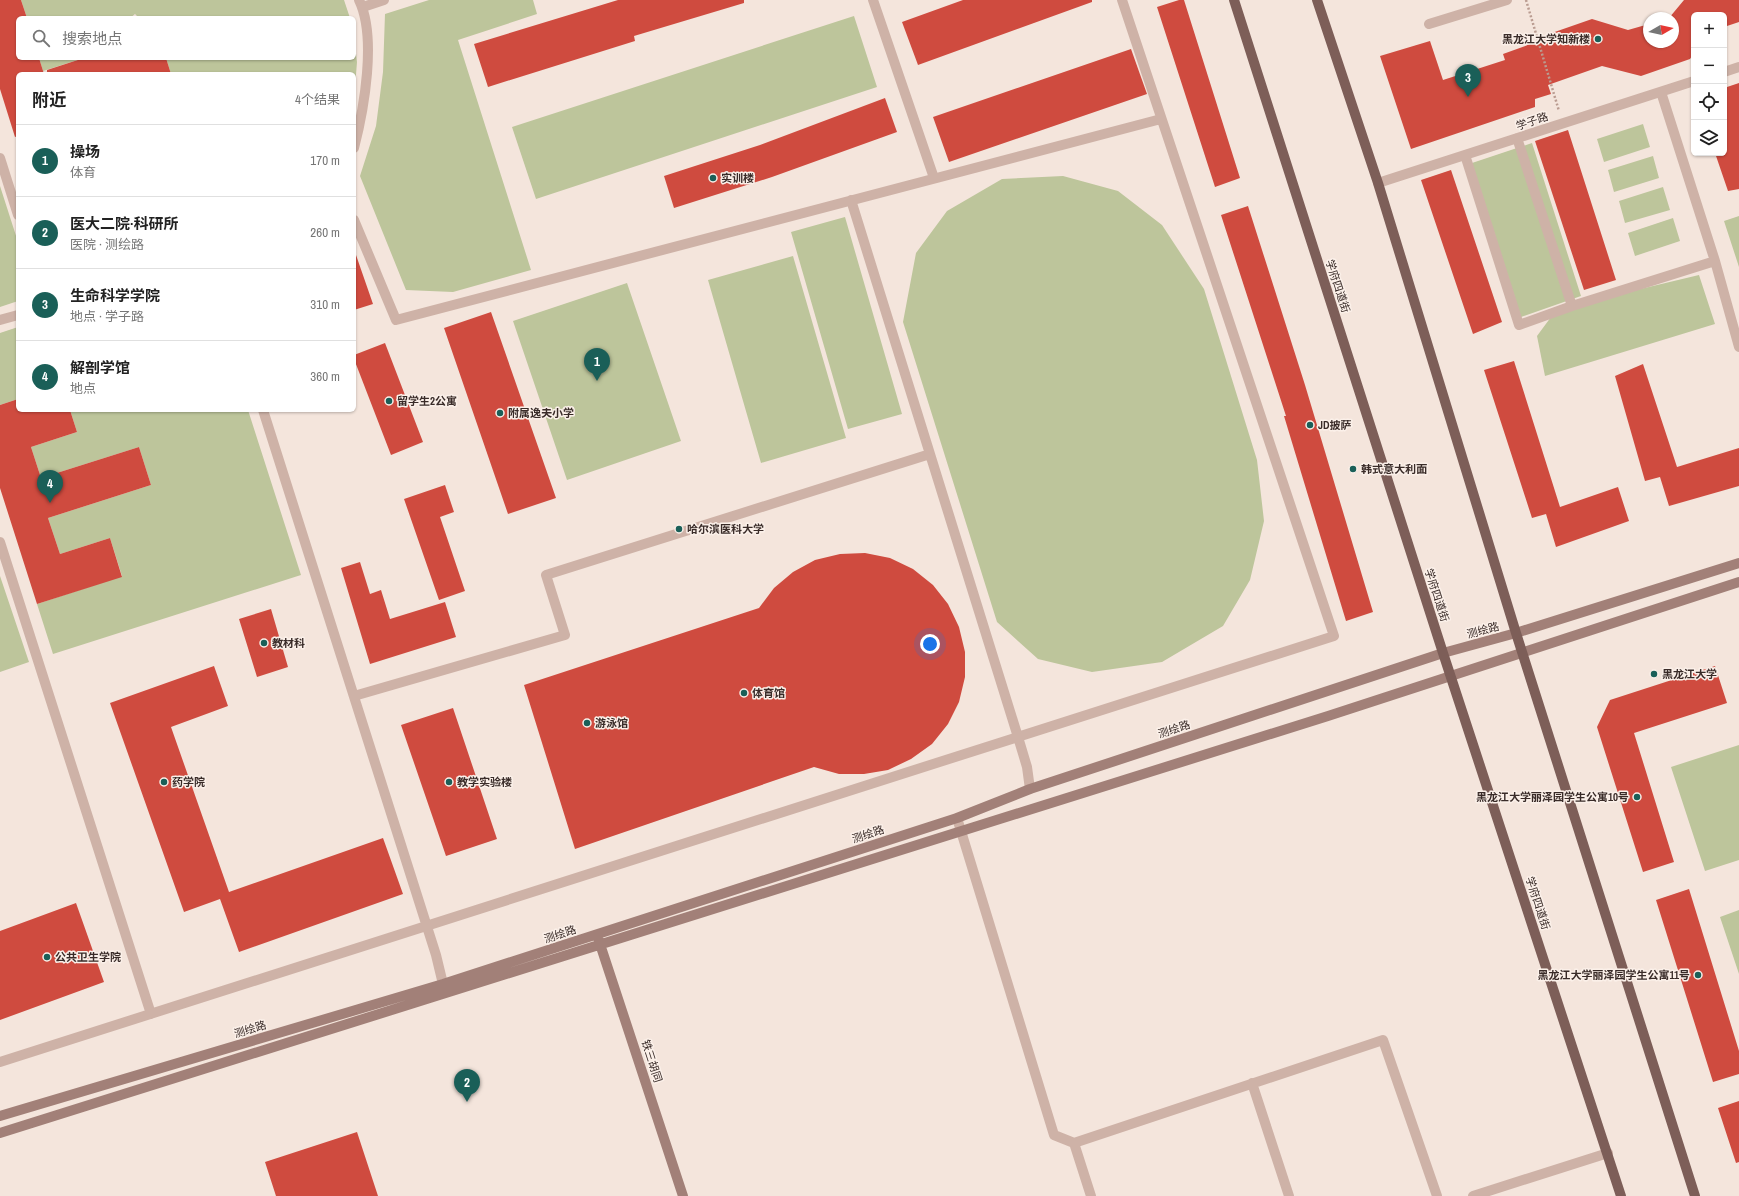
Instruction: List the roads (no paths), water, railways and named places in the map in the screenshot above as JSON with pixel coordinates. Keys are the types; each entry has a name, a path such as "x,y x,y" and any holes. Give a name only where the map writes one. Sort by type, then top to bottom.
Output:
{"main road":[{"name":"学府四道街","path":"1234,0 1442,653 1621,1196"},
{"path":"1317,0 1378,183 1516,633 1695,1196"},
{"name":"测绘路","path":"0,1116 443,984 957,818 1030,789 1442,653 1516,633 1739,564"},
{"name":"测绘路","path":"0,1133 1523,653 1739,582"},
{"name":"铁三胡同","path":"597,934 683,1196"}],"street":[{"path":"356,140 363,114 367,75 367,40 361,3 384,0"},
{"path":"873,0 934,178"},
{"path":"0,1062 1334,636 1122,0"},
{"path":"1429,24 1507,0"},
{"path":"1727,71 1739,67"},
{"name":"学子路","path":"1378,183 1691,82"},
{"path":"1661,92 1714,261 1739,347"},
{"path":"356,225 396,320 1161,119"},
{"path":"1517,138 1572,306"},
{"path":"1465,155 1519,325 1572,306 1714,261"},
{"path":"0,158 16,209"},
{"path":"851,200 1018,737 1030,789"},
{"path":"0,320 16,316"},
{"path":"264,412 354,696 443,984"},
{"path":"354,696 566,635 546,574 930,454"},
{"path":"0,542 151,1014"},
{"path":"957,818 1054,1136 1074,1143 1383,1040 1438,1196"},
{"path":"1252,1083 1289,1196"},
{"path":"1074,1143 1091,1196"},
{"path":"1473,1196 1608,1154"}],"place":[{"name":"黑龙江大学知新楼","path":"1598,39"},
{"name":"生命科学学院","path":"1468,97"},
{"name":"实训楼","path":"713,178"},
{"name":"操场","path":"597,381"},
{"name":"留学生2公寓","path":"389,401"},
{"name":"附属逸夫小学","path":"500,413"},
{"name":"JD披萨","path":"1310,425"},
{"name":"韩式意大利面","path":"1353,469"},
{"name":"解剖学馆","path":"50,503"},
{"name":"哈尔滨医科大学","path":"679,529"},
{"name":"教材科","path":"264,643"},
{"name":"黑龙江大学","path":"1654,674"},
{"name":"体育馆","path":"744,693"},
{"name":"游泳馆","path":"587,723"},
{"name":"药学院","path":"164,782"},
{"name":"教学实验楼","path":"449,782"},
{"name":"黑龙江大学丽泽园学生公寓10号","path":"1637,797"},
{"name":"公共卫生学院","path":"47,957"},
{"name":"黑龙江大学丽泽园学生公寓11号","path":"1698,975"},
{"name":"医大二院·科研所","path":"467,1102"}]}
